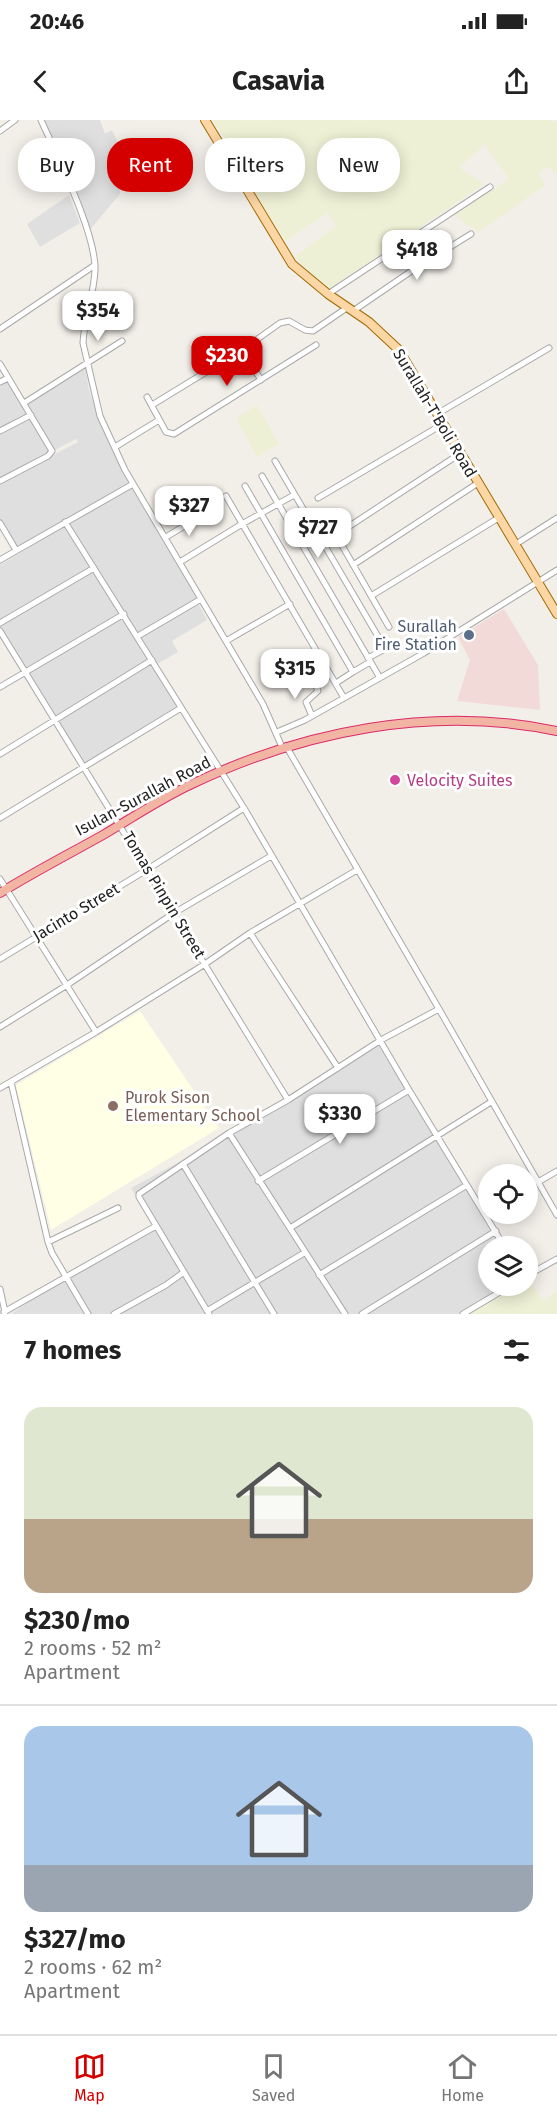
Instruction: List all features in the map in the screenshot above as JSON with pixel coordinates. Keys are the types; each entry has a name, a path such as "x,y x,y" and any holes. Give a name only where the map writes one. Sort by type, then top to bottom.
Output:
{"highway":[{"name":"Isulan-Surallah Road","path":"3,891 165,798 221,771 284,747 328,736 391,725 448,720 535,726 557,731"}],"main road":[{"name":"Surallah-T'Boli Road","path":"205,120 292,264 306,278 350,309 399,350 557,614"}],"street":[{"path":"0,131 15,120"},
{"path":"40,120 61,165 84,224 94,265 94,286 84,331 83,349 100,416 133,484 263,704 284,747 440,1009 527,1164"},
{"path":"328,294 490,187"},
{"path":"152,405 242,350 283,321 289,321 313,332 471,234"},
{"path":"0,329 94,265"},
{"path":"24,403 122,341"},
{"path":"147,397 166,432 174,434 316,345"},
{"path":"437,414 549,348"},
{"path":"242,350 261,380"},
{"path":"0,364 32,415 51,453 0,481"},
{"path":"0,382 8,378"},
{"path":"0,431 32,415"},
{"path":"115,447 159,420"},
{"path":"318,498 443,424"},
{"path":"389,627 336,538 337,534 461,453"},
{"path":"275,461 383,645 383,650 336,684"},
{"path":"261,476 380,678"},
{"path":"352,565 478,483"},
{"path":"0,560 133,484"},
{"path":"245,486 353,672"},
{"path":"180,562 294,495"},
{"path":"226,496 344,698"},
{"path":"166,537 201,516"},
{"path":"371,596 500,517"},
{"path":"516,544 557,518"},
{"path":"65,522 244,808 409,1090 498,1236"},
{"path":"0,523 16,550"},
{"path":"0,623 94,568"},
{"path":"277,732 312,716 380,678 557,570"},
{"path":"138,636 201,599"},
{"path":"226,641 290,604"},
{"path":"0,687 124,614"},
{"name":"Tomas Pinpin Street","path":"0,631 288,1100"},
{"path":"0,754 152,660"},
{"path":"312,677 318,691 306,702 312,716"},
{"path":"0,818 181,708"},
{"name":"Jacinto Street","path":"0,959 244,808"},
{"path":"0,1027 68,985 174,913 271,856"},
{"path":"0,1088 96,1032 206,964 250,933 357,870"},
{"path":"0,879 3,891 68,985 96,1032"},
{"path":"250,933 338,1068"},
{"path":"304,1253 208,1312 139,1194 229,1133 288,1100 381,1040 440,1009"},
{"path":"11,1082 48,1242 88,1314"},
{"path":"258,1181 409,1090"},
{"path":"290,1228 491,1102"},
{"path":"229,1133 345,1314"},
{"path":"183,1164 274,1314"},
{"path":"557,1171 538,1182 557,1215"},
{"path":"319,1275 467,1185"},
{"path":"551,1204 557,1200"},
{"path":"48,1242 118,1208"},
{"path":"0,1289 5,1313 156,1226"},
{"path":"362,1314 496,1232"},
{"path":"538,1269 557,1258"},
{"path":"114,1314 166,1285 184,1272"},
{"path":"463,1314 493,1296"}],"shaded area":[{"path":"39,120 100,120 105,134 112,130 116,138 107,138 107,192 120,192 120,194 88,232 70,192 95,192 95,138 47,138"},
{"path":"213,120 553,120 557,122 557,176 548,166 538,174 546,185 478,232 454,215 509,179 485,145 459,167 484,184 328,290 300,265 296,256 336,226 327,213 286,241 255,192 305,192 305,138 224,138"},
{"path":"69,195 80,223 40,247 27,224"},
{"path":"85,366 89,390 98,417 130,483 18,549 0,520 0,483 78,442 76,439 53,451 27,405"},
{"path":"9,381 29,415 0,431 0,386"},
{"path":"257,405 279,444 257,457 236,418"},
{"path":"31,418 52,453 0,480 0,435"},
{"path":"131,487 197,598 138,633 70,524"},
{"path":"65,526 92,567 0,620 0,565"},
{"path":"94,570 120,612 25,670 0,626"},
{"path":"198,603 207,620 172,641 178,652 157,664 141,637"},
{"path":"504,609 538,665 540,710 457,701 470,660 458,637"},
{"path":"124,617 149,659 55,717 28,672"},
{"path":"151,662 177,706 85,763 58,720"},
{"name":"Purok Sison Elementary School","path":"140,1011 219,1128 51,1230 16,1085"},
{"path":"377,1041 478,1205 478,1224 489,1224 497,1236 478,1236 478,1296 491,1296 461,1314 11,1314 63,1278 155,1226 131,1188 179,1162"},
{"path":"557,1291 557,1314 467,1314 498,1296 538,1296 538,1293 544,1302"}],"place":[{"name":"Surallah Fire Station","path":"469,635"},
{"name":"Velocity Suites","path":"395,780"},
{"name":"Purok Sison Elementary School","path":"113,1106"}]}
